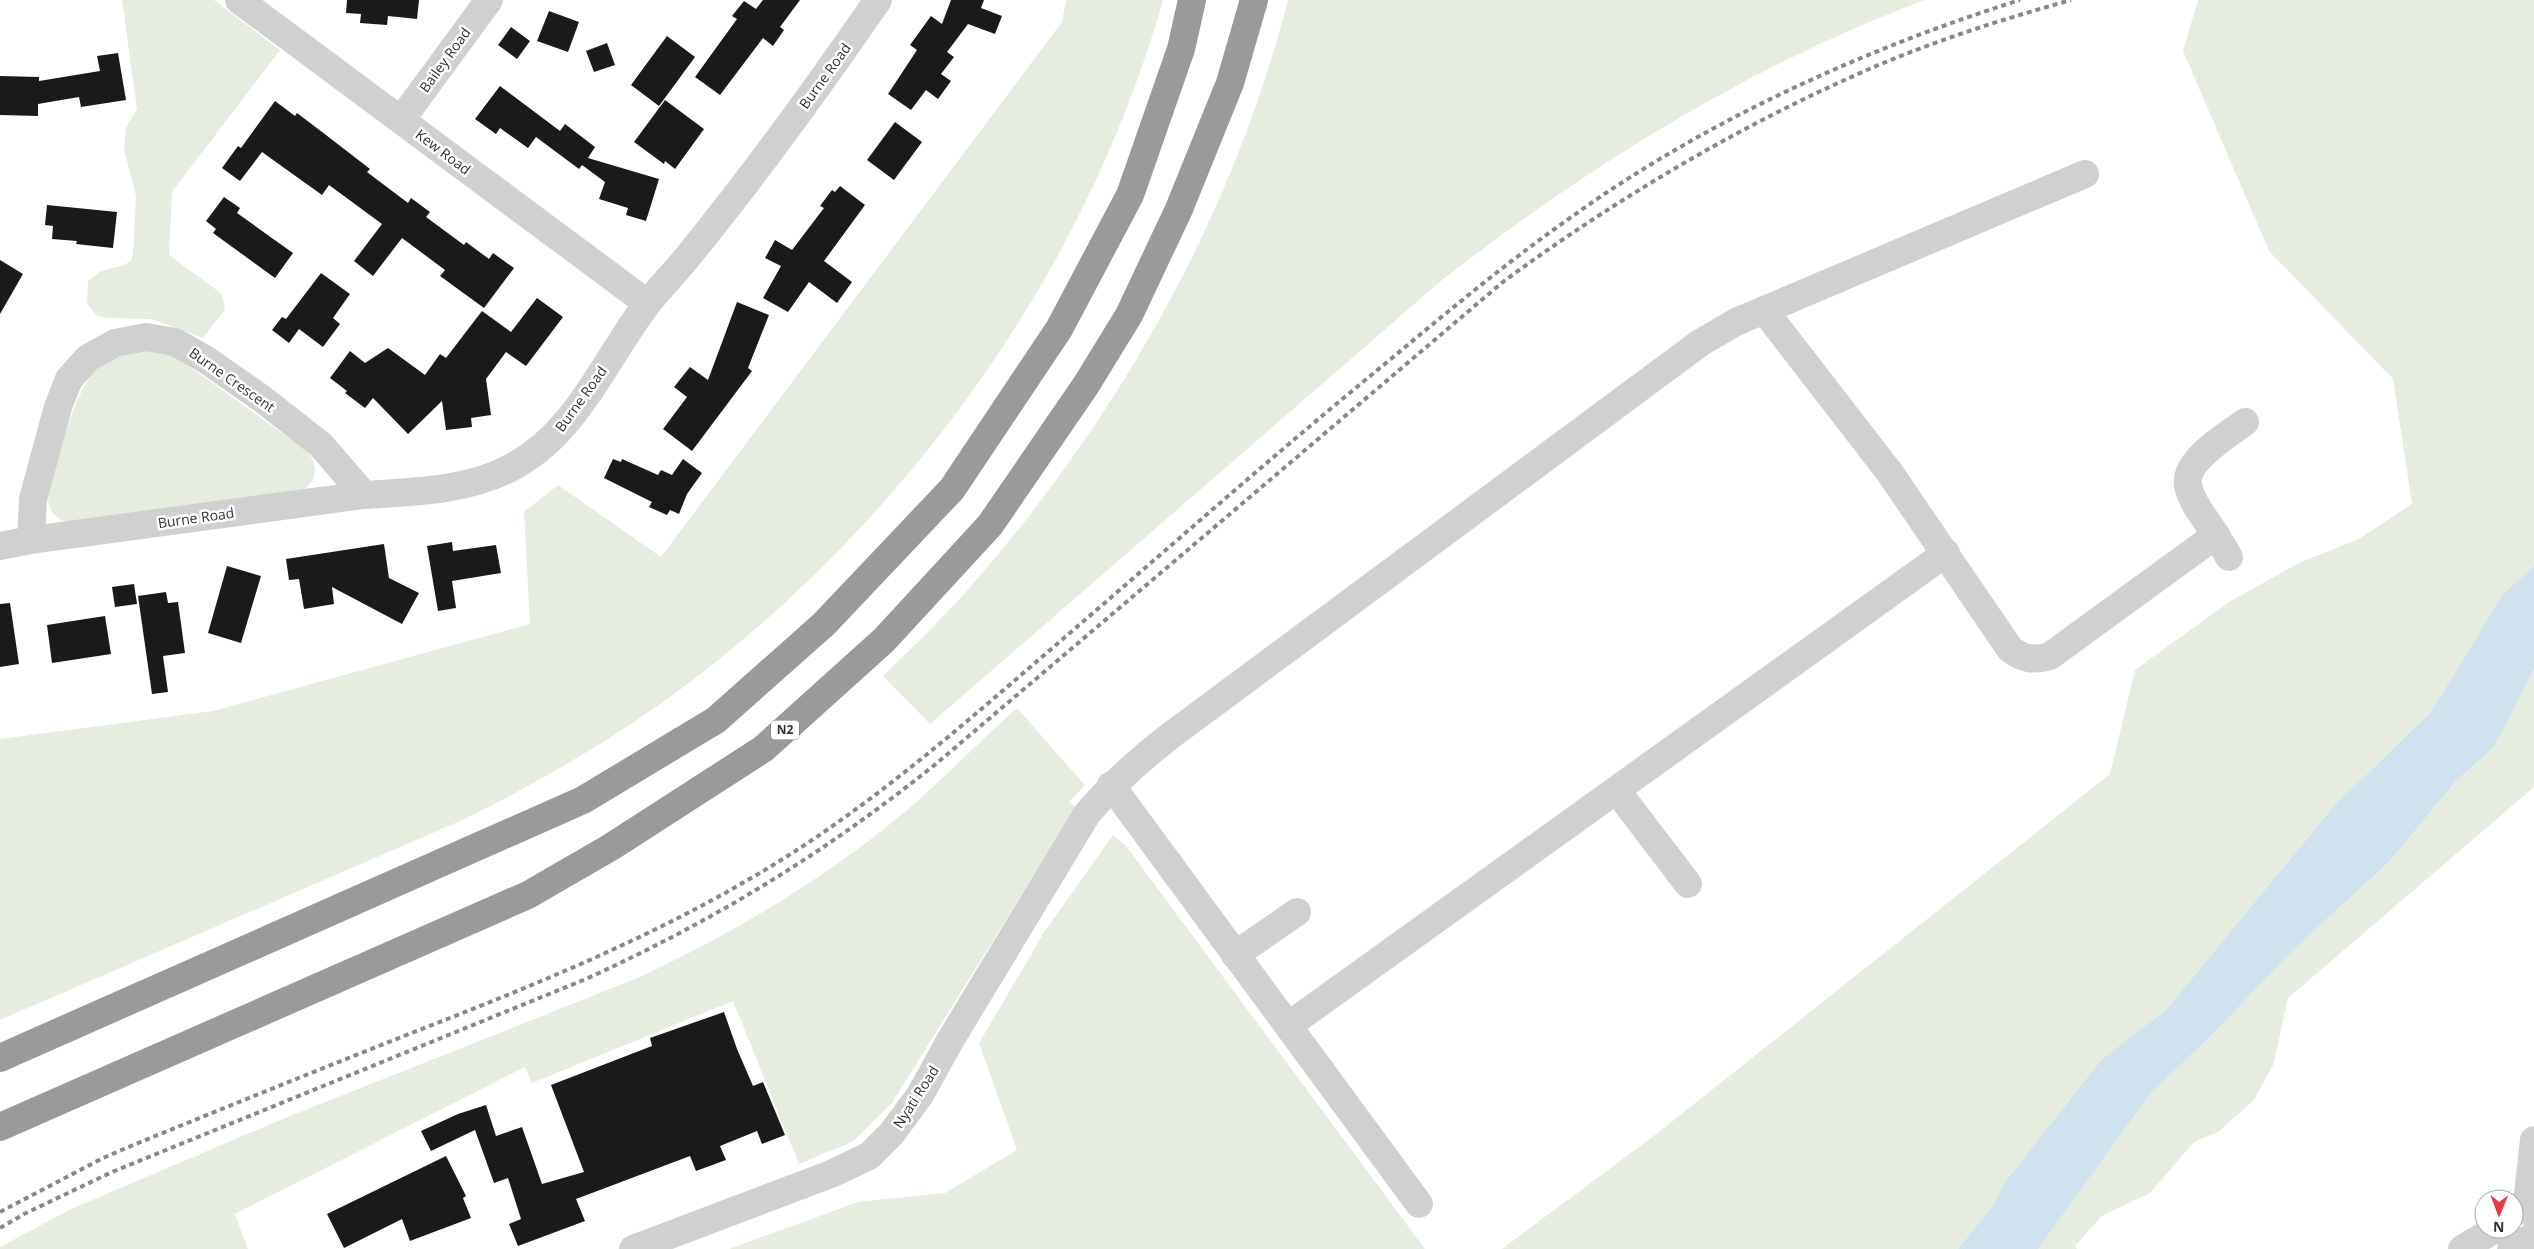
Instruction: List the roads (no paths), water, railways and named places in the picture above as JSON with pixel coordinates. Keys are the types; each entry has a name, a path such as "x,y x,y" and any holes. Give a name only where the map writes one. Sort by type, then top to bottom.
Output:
{"highway":[{"path":"0,1058 583,800 716,720 824,624 952,489 1059,329 1130,195 1181,50 1192,0"},
{"name":"N2","path":"0,1127 528,895 611,847 764,749 884,640 990,524 1086,384 1129,315 1179,209 1230,83 1254,0"}],"street":[{"name":"Kew Road","path":"239,0 647,303"},
{"name":"Bailey Road","path":"401,120 490,0"},
{"name":"Burne Road","path":"0,546 31,540 364,495 410,493 491,477 515,466 546,445 570,419 647,303 689,255 820,85 878,0"},
{"name":"Nyati Road","path":"633,1249 831,1174 869,1156 892,1133 920,1095 989,975 1087,814 1111,785 1138,760 1700,343 1736,322 2085,174"},
{"path":"1764,310 1890,473 2010,648 2026,658 2039,660 2050,656 2222,546 2191,494 2188,483 2189,472 2196,460 2245,422"},
{"name":"Burne Crescent","path":"31,540 33,499 58,407 69,379 88,358 115,343 146,337 175,342 205,359 260,398 321,445 364,495"},
{"path":"1289,1026 1946,553"},
{"path":"1111,785 1419,1204"},
{"path":"1617,791 1688,884"},
{"path":"1235,955 1297,912"},
{"path":"2511,1249 2527,1218 2534,1140"},
{"path":"2462,1249 2478,1239"}],"water":[{"path":"2534,566 2534,669 2494,747 2456,781 2389,862 2294,949 2212,1035 2150,1094 2038,1249 1958,1249 1991,1208 2005,1182 2101,1060 2166,1010 2334,806 2430,713 2503,594"}],"railway":[{"path":"0,1212 103,1158 583,963 681,916 775,864 821,834 915,764 1345,397 1476,289 1570,218 1674,150 1786,91 1903,41 1961,19 2020,0"},
{"path":"0,1228 24,1214 112,1172 586,979 680,933 769,882 853,826 937,763 1504,281 1549,249 1686,162 1734,135 1831,86 1951,37 2071,0"}]}
